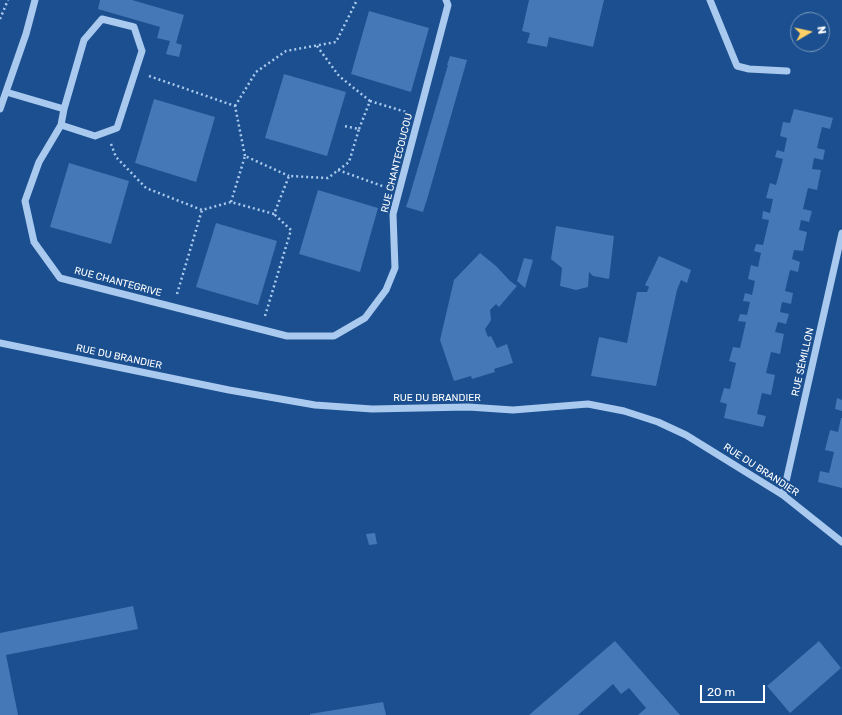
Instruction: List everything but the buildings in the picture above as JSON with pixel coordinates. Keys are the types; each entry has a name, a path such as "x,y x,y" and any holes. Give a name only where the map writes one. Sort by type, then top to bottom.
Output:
{"street":[{"path":"0,109 26,34 35,0"},
{"name":"RUE CHANTECOUCOU","path":"173,307 287,336 334,336 366,318 386,290 395,268 393,214 448,5 446,0"},
{"path":"710,0 737,66 749,69 787,71"},
{"name":"RUE CHANTEGRIVE","path":"107,132 117,128 142,51 134,27 102,18 84,40 64,109 61,125 39,162 25,202 34,242 60,278 173,307"},
{"path":"6,92 64,109"},
{"path":"61,125 94,136 107,132"},
{"name":"RUE SÉMILLON","path":"783,495 842,233"},
{"name":"RUE DU BRANDIER","path":"0,343 221,388 315,405 372,409 468,407 513,410 588,404 624,411 658,422 686,435 783,495 842,542"}],"path":[{"path":"0,19 8,0"},
{"path":"231,202 245,156 235,106 256,72 286,51 336,42 357,0"},
{"path":"317,46 339,76 370,101 419,116"},
{"path":"135,71 235,106"},
{"path":"245,156 289,176 328,178 350,162 359,129 370,101"},
{"path":"344,126 359,129"},
{"path":"107,132 116,157 146,188 202,210 231,202 274,214 291,230 261,330"},
{"path":"338,170 399,192"},
{"path":"274,214 289,176"},
{"path":"173,307 202,210"}]}
